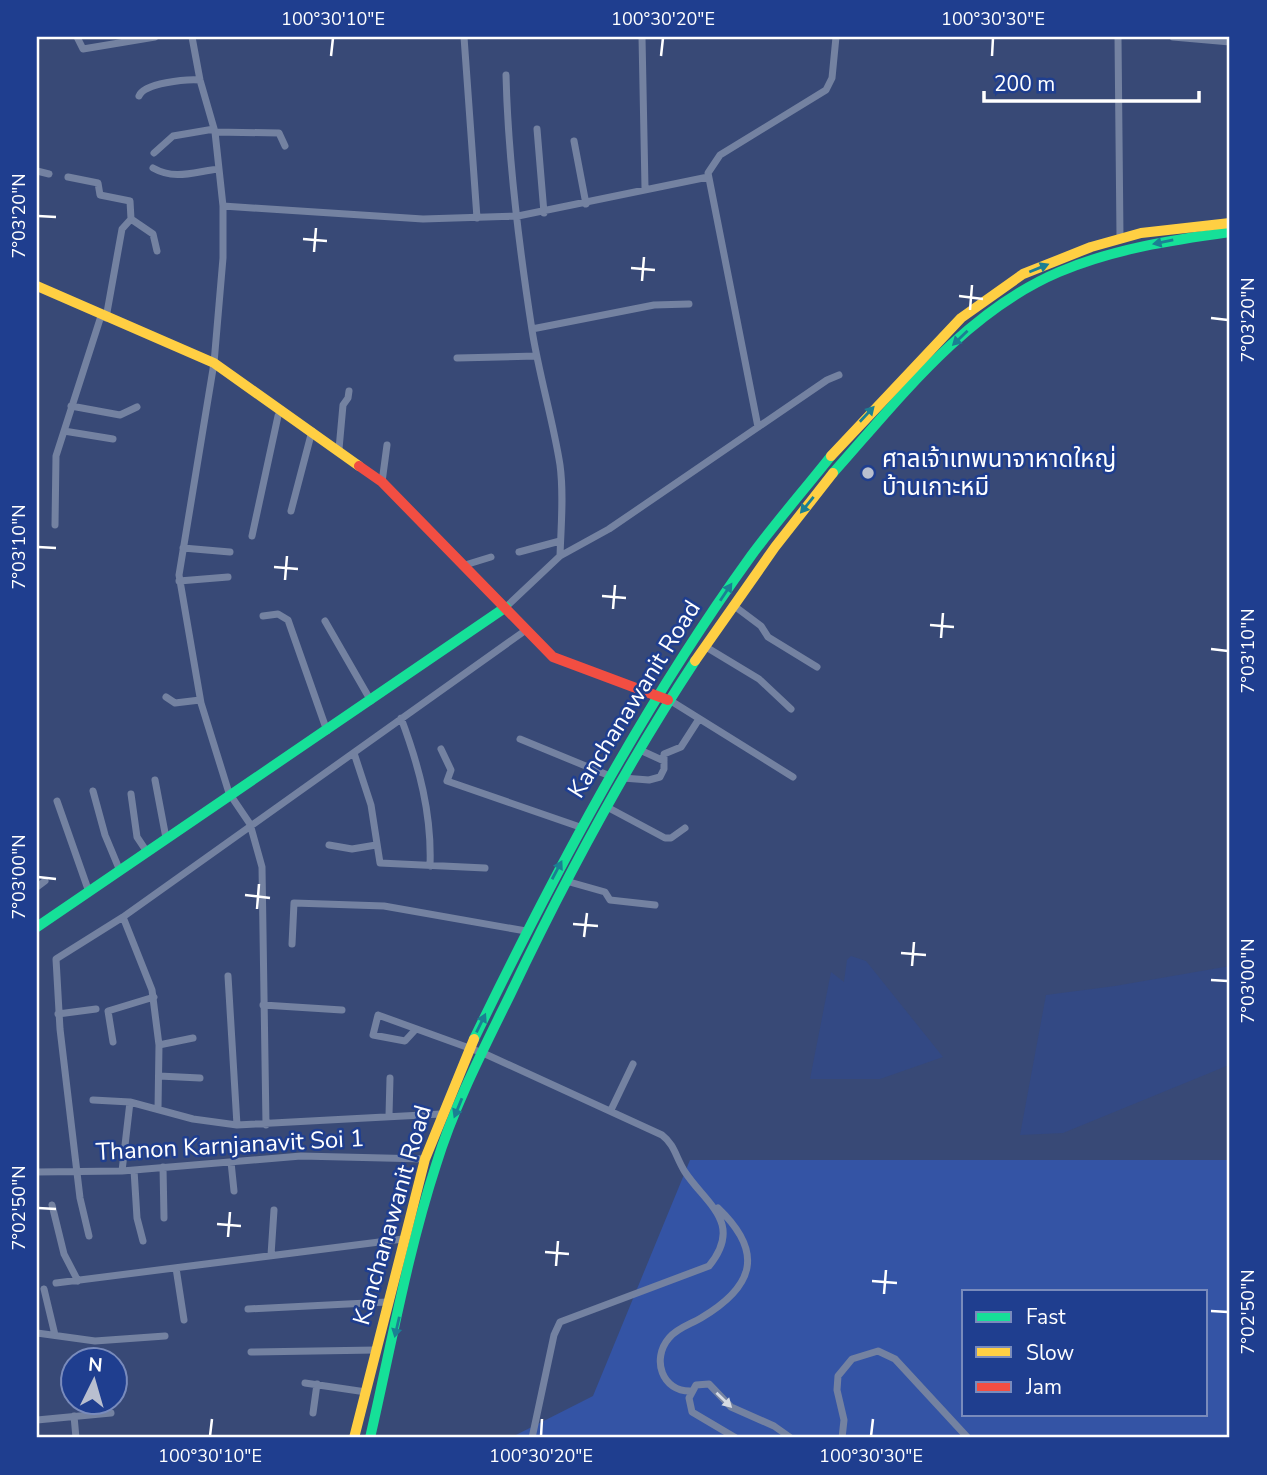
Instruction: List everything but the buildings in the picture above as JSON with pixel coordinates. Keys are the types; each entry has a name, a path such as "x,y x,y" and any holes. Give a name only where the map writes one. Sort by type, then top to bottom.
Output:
{"main road":[{"name":"Kanchanawanit Road","path":"354,1438 425,1159 468,1050 580,827 725,594 797,496 848,435 961,318 1024,275 1120,237 1230,223"},
{"name":"Kanchanawanit Road","path":"370,1438 437,1161 483,1053 537,935 623,778 733,605 782,537 867,434 979,320 1034,284 1095,256 1230,232"},
{"path":"37,286 103,317 214,362 382,482 466,565 526,630 561,662 671,701"},
{"path":"37,927 229,793 327,731 506,607"}],"street":[{"path":"77,37 83,49 155,37"},
{"path":"192,37 200,80 215,131 223,206 223,258 214,362 179,581 200,700 229,793 250,824 261,858 264,879 262,1005 266,1125"},
{"path":"464,37 477,218"},
{"path":"642,37 645,188"},
{"path":"758,426 708,177 710,168 720,155 826,90 832,78 836,37"},
{"path":"1118,37 1120,237"},
{"path":"1173,37 1230,42"},
{"path":"506,75 532,329 560,467 559,556"},
{"path":"139,96 146,88 200,80"},
{"path":"537,129 544,213"},
{"path":"154,153 173,136 215,131 276,133 283,138 285,146"},
{"path":"574,141 586,204"},
{"path":"153,168 171,175 200,175 219,169"},
{"path":"37,171 49,174"},
{"path":"55,525 56,456 103,317 122,229 131,219 129,200 103,196 99,192 99,183 68,177"},
{"path":"223,206 423,219 519,216 544,213 645,188 708,177"},
{"path":"131,219 153,234 157,251"},
{"path":"532,329 654,305 688,304"},
{"path":"457,358 536,356"},
{"path":"506,607 559,556 609,529 758,426 839,375"},
{"path":"339,449 343,405 349,391"},
{"path":"71,406 120,415 136,407"},
{"path":"252,536 278,416 282,410"},
{"path":"64,431 113,439"},
{"path":"290,512 312,431"},
{"path":"382,482 387,445"},
{"path":"519,552 560,541"},
{"path":"183,548 230,552"},
{"path":"466,565 491,556"},
{"path":"179,581 228,577"},
{"path":"733,605 759,624 768,637 817,667"},
{"path":"262,616 278,614 288,620 327,731"},
{"path":"325,621 371,701"},
{"path":"89,1236 80,1198 58,1014 56,959 123,917 526,630"},
{"path":"706,647 759,679 791,709"},
{"path":"166,697 175,704 200,700"},
{"path":"671,701 793,777"},
{"path":"401,718 417,761 430,828 430,866"},
{"path":"623,778 657,779 663,772 666,751 681,747 699,719"},
{"path":"520,739 610,776"},
{"path":"441,749 451,770 447,781 580,827"},
{"path":"640,750 664,761"},
{"path":"354,753 371,805 381,863 485,868"},
{"path":"155,780 166,838"},
{"path":"93,791 105,835 120,871"},
{"path":"131,794 137,837 147,852"},
{"path":"57,801 89,892"},
{"path":"607,807 665,838 671,838 685,828"},
{"path":"329,845 352,849 376,845"},
{"path":"37,887 44,881"},
{"path":"566,881 605,892 611,900 655,905"},
{"path":"292,944 294,903 384,906 526,931"},
{"path":"123,917 145,965 153,998 159,1045 159,1109"},
{"path":"228,976 237,1125"},
{"path":"113,1042 108,1012 153,998"},
{"path":"262,1005 342,1010"},
{"path":"58,1014 96,1009"},
{"path":"416,1029 405,1041 373,1035 378,1015 416,1029 468,1050 483,1053 611,1110 670,1140 685,1172 744,1238 748,1249 747,1271 730,1295 703,1317 672,1335 665,1344 661,1366 665,1381 677,1390 691,1391"},
{"path":"159,1045 193,1038"},
{"path":"611,1110 633,1064"},
{"path":"159,1076 201,1078"},
{"path":"388,1115 390,1078"},
{"path":"93,1100 130,1102 205,1121 237,1125 442,1114"},
{"path":"122,1171 130,1102"},
{"name":"Thanon Karnjanavit Soi 1","path":"37,1172 122,1171 300,1156 425,1159"},
{"path":"231,1162 234,1191"},
{"path":"163,1167 164,1217"},
{"path":"134,1170 137,1218 143,1241"},
{"path":"52,1205 64,1254 78,1281"},
{"path":"532,1438 554,1335 560,1322 709,1266 720,1250 722,1240 715,1205"},
{"path":"271,1255 274,1210"},
{"path":"56,1283 403,1239"},
{"path":"176,1268 184,1320"},
{"path":"44,1289 55,1335"},
{"path":"248,1309 387,1302"},
{"path":"37,1333 94,1341 165,1336"},
{"path":"251,1352 376,1350"},
{"path":"842,1438 844,1420 837,1390 838,1376 852,1359 878,1351 895,1359 968,1438"},
{"path":"304,1383 366,1392"},
{"path":"313,1413 317,1384"},
{"path":"736,1438 694,1414 689,1406 691,1391 698,1384 709,1384 731,1407 774,1426 791,1438"},
{"path":"37,1420 74,1416 76,1438"}],"shaded area":[{"path":"851,956 866,961 943,1057 880,1079 810,1079 831,972 844,982 847,960"},
{"path":"1230,966 1229,1065 1063,1133 1020,1135 1046,995"},
{"path":"690,1160 1230,1160 1230,1438 510,1438 593,1396"}],"traffic: fast":[{"path":"833,473 936,360 993,310 1025,289 1059,272 1100,257 1165,242 1230,232"},
{"path":"474,1039 568,853 673,672 751,556 831,456"},
{"path":"37,927 506,607"},
{"path":"370,1438 416,1232 443,1143 460,1100 574,866 644,742 695,661"}],"traffic: slow":[{"path":"831,456 961,318 1023,274 1091,247 1141,233 1230,223"},
{"path":"37,286 214,363 359,466"},
{"path":"695,661 775,547 833,473"},
{"path":"354,1438 425,1159 474,1039"}],"traffic: jam":[{"path":"359,466 382,482 553,657 668,700"}],"place":[{"name":"ศาลเจ้าเทพนาจาหาดใหญ่ บ้านเกาะหมี","path":"868,473"}]}
